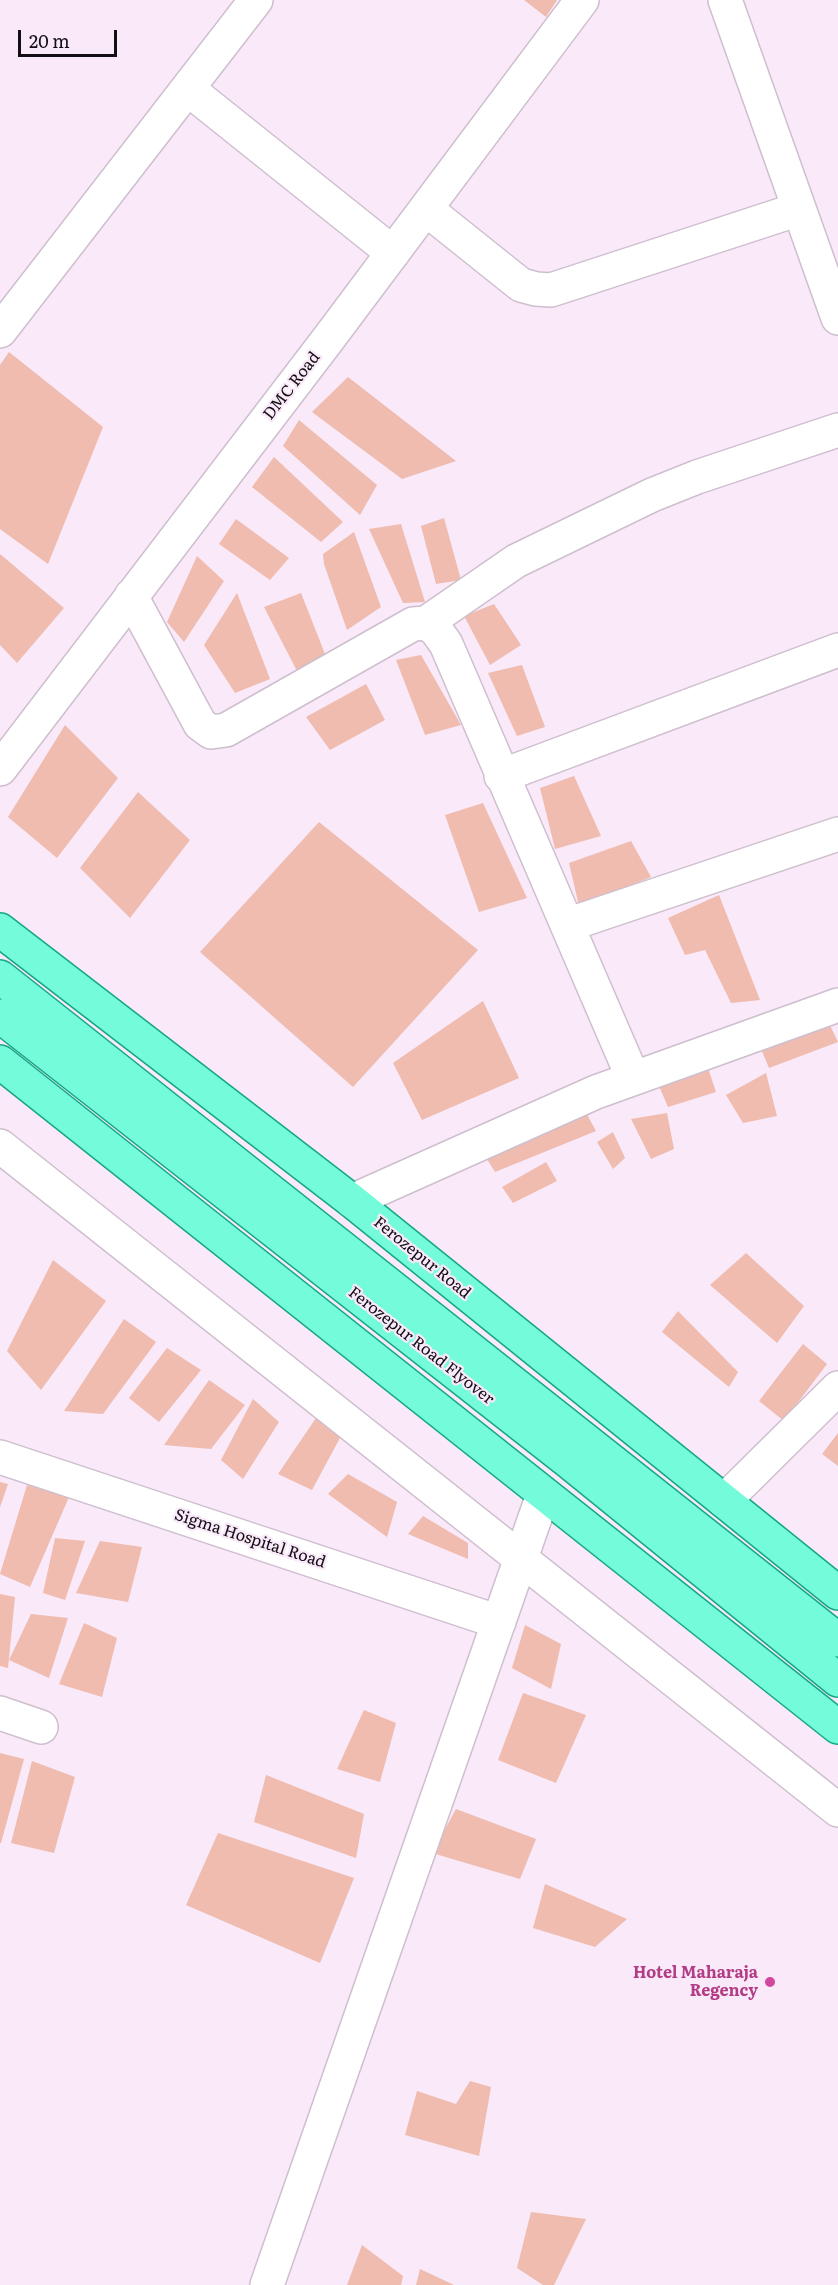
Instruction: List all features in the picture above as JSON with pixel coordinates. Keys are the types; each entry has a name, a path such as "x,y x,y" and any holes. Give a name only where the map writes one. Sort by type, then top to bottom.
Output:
{"main road":[{"name":"Ferozepur Road","path":"0,930 352,1201 838,1593"},
{"name":"Ferozepur Road Flyover","path":"0,977 838,1640"},
{"name":"Ferozepur Road Flyover","path":"0,1016 568,1461 838,1680"},
{"path":"0,1062 838,1727"}],"street":[{"path":"0,331 256,0"},
{"name":"DMC Road","path":"0,769 393,253 582,0"},
{"path":"725,0 838,318"},
{"path":"188,89 393,253"},
{"path":"426,209 521,285 551,290 799,210"},
{"path":"131,596 200,724 211,732 226,730 413,624 426,623 516,561 652,495 697,477 838,430"},
{"path":"426,623 436,630 446,644 633,1078"},
{"path":"501,776 838,650"},
{"path":"567,925 838,834"},
{"path":"352,1201 596,1092 838,1005"},
{"path":"0,1146 838,1810"},
{"path":"724,1501 838,1388"},
{"name":"Sigma Hospital Road","path":"0,1457 500,1622"},
{"path":"267,2285 543,1495"},
{"path":"0,1713 42,1727"}],"building":[{"path":"524,0 557,0 546,17"},
{"path":"9,352 103,427 48,564 0,529 0,365"},
{"path":"348,377 456,461 402,479 312,412"},
{"path":"299,420 377,485 360,515 283,446"},
{"path":"274,457 343,522 321,542 252,487"},
{"path":"444,518 461,580 436,584 421,526"},
{"path":"236,519 289,558 270,580 219,544"},
{"path":"401,524 425,602 403,603 369,529"},
{"path":"354,532 381,607 347,630 324,564 323,554"},
{"path":"0,554 64,608 17,663 0,645"},
{"path":"197,556 224,581 184,642 167,622"},
{"path":"237,593 270,679 235,693 204,645"},
{"path":"301,593 325,654 298,673 264,607"},
{"path":"494,604 521,645 490,665 464,616"},
{"path":"421,655 461,725 425,735 396,660"},
{"path":"522,665 545,727 517,736 488,673"},
{"path":"366,684 385,720 330,750 306,717"},
{"path":"65,725 118,778 57,858 8,817"},
{"path":"574,776 601,836 555,849 540,788"},
{"path":"138,792 190,840 130,918 80,868"},
{"path":"483,803 527,898 479,912 445,815"},
{"path":"319,822 478,950 353,1087 200,952"},
{"path":"631,841 651,877 579,906 569,863"},
{"path":"719,895 760,1000 731,1003 705,950 685,955 668,918"},
{"path":"483,1001 519,1078 422,1120 393,1063"},
{"path":"828,1021 838,1042 769,1068 759,1044"},
{"path":"707,1065 716,1092 668,1107 659,1086"},
{"path":"766,1073 777,1116 743,1123 726,1095"},
{"path":"584,1109 596,1131 495,1172 485,1156"},
{"path":"667,1113 674,1149 651,1159 631,1119"},
{"path":"613,1132 625,1158 613,1169 597,1142"},
{"path":"546,1162 557,1181 513,1203 502,1187"},
{"path":"746,1253 804,1306 777,1343 710,1285"},
{"path":"53,1260 106,1301 41,1390 7,1351"},
{"path":"678,1311 738,1372 729,1387 662,1332"},
{"path":"124,1319 156,1342 103,1414 64,1411"},
{"path":"803,1344 827,1364 784,1421 759,1401"},
{"path":"167,1348 201,1370 159,1422 129,1398"},
{"path":"209,1380 245,1405 211,1449 164,1445"},
{"path":"253,1399 279,1422 243,1479 221,1460"},
{"path":"316,1418 341,1436 312,1490 278,1474"},
{"path":"838,1433 838,1466 822,1454"},
{"path":"348,1474 397,1502 387,1537 328,1494"},
{"path":"0,1482 8,1484 0,1507"},
{"path":"27,1485 69,1497 30,1587 0,1574"},
{"path":"423,1516 468,1543 468,1559 408,1534"},
{"path":"55,1538 85,1541 65,1600 43,1593"},
{"path":"100,1541 142,1547 128,1602 76,1593"},
{"path":"0,1594 15,1597 8,1668 0,1666"},
{"path":"31,1614 68,1618 49,1678 9,1660"},
{"path":"84,1623 117,1638 102,1697 59,1684"},
{"path":"525,1625 561,1644 551,1689 512,1668"},
{"path":"523,1693 586,1715 556,1783 498,1760"},
{"path":"364,1710 396,1723 380,1782 337,1769"},
{"path":"0,1753 24,1759 1,1843 0,1843"},
{"path":"32,1761 75,1777 54,1853 11,1843"},
{"path":"266,1775 364,1814 356,1858 254,1822"},
{"path":"456,1809 536,1839 520,1879 432,1853"},
{"path":"218,1833 354,1878 320,1963 186,1905"},
{"path":"545,1884 627,1919 595,1947 533,1928"},
{"path":"470,2081 491,2087 479,2156 405,2135 417,2091 456,2104"},
{"path":"531,2212 586,2219 554,2285 543,2285 517,2268"},
{"path":"362,2245 403,2276 401,2285 347,2285"},
{"path":"420,2269 454,2285 416,2285"}],"place":[{"name":"Hotel Maharaja Regency","path":"770,1982"}]}
